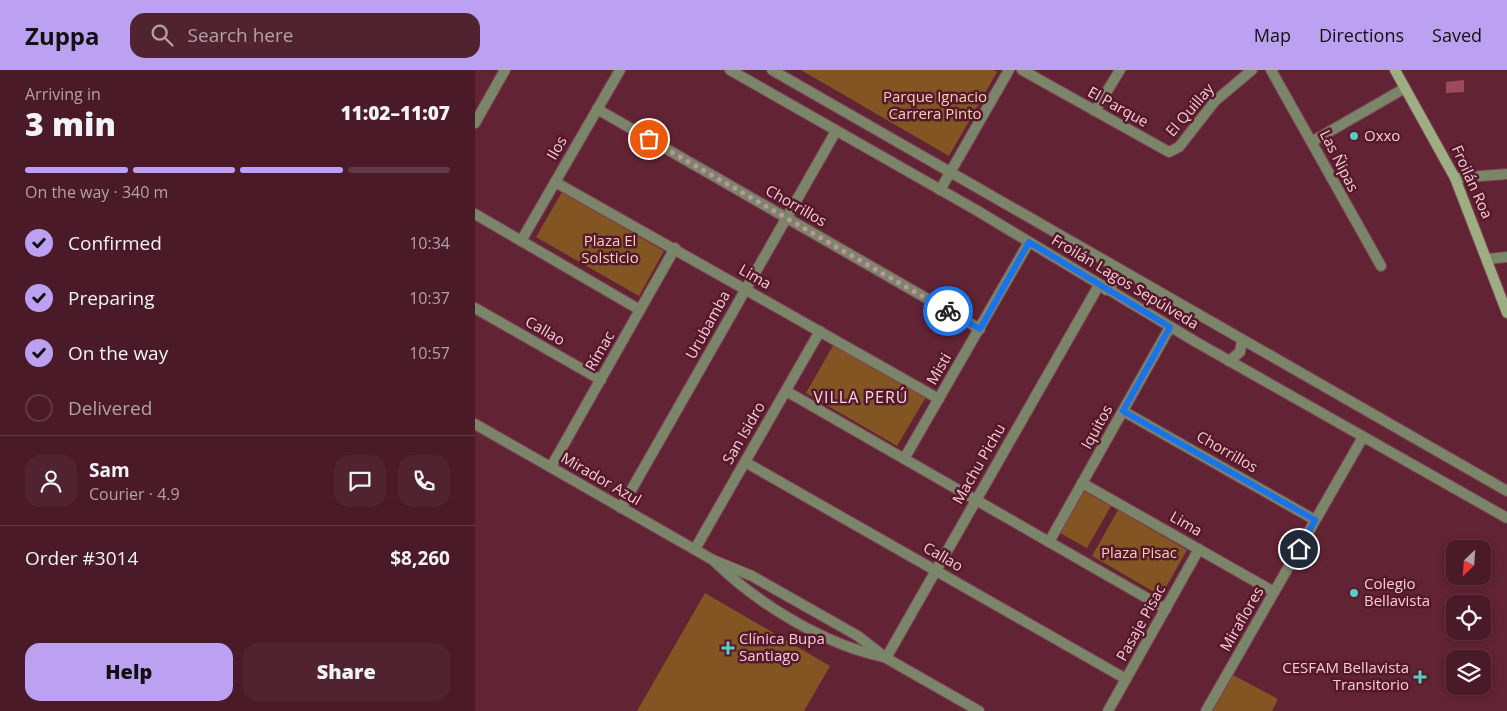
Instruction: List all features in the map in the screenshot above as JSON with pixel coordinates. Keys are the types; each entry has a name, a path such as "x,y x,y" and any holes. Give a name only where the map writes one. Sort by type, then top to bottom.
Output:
{"main road":[{"name":"Froilán Roa","path":"1395,70 1455,178 1507,312"}],"street":[{"path":"475,123 505,70"},
{"name":"Ilos","path":"521,241 620,70"},
{"name":"Froilán Lagos Sepúlveda","path":"729,70 1029,242 1102,288 1507,518"},
{"name":"Froilán Lagos Sepúlveda","path":"771,70 1507,491"},
{"path":"940,190 1009,70"},
{"name":"El Parque","path":"1022,70 1165,150 1174,151"},
{"path":"1095,111 1120,70"},
{"name":"El Quillay","path":"1174,151 1215,102 1252,70"},
{"name":"Las Ñipas","path":"1271,70 1313,141 1337,190 1381,266"},
{"path":"1313,141 1405,88"},
{"name":"Chorrillos","path":"597,109 980,329"},
{"name":"Urubamba","path":"621,508 836,130"},
{"path":"1455,178 1507,174"},
{"name":"Lima","path":"555,182 675,248 939,399"},
{"path":"475,214 640,310"},
{"name":"Misti","path":"904,459 1029,242"},
{"name":"Rímac","path":"551,468 675,248"},
{"path":"1488,259 1507,257"},
{"name":"Machu Pichu","path":"886,658 935,570 1102,288 1123,273"},
{"name":"Callao","path":"475,308 601,380"},
{"name":"Iquitos","path":"1049,542 1170,327"},
{"name":"San Isidro","path":"695,549 820,331"},
{"path":"1229,361 1241,352 1242,340"},
{"path":"786,391 1166,609"},
{"name":"Chorrillos","path":"1123,411 1315,520"},
{"name":"Mirador Azul","path":"475,424 713,560 752,576 858,636 886,658 979,711"},
{"name":"Miraflores","path":"1206,711 1363,437"},
{"name":"Callao","path":"745,462 1126,679"},
{"name":"Lima","path":"1083,483 1274,592"},
{"name":"Pasaje Pisac","path":"1108,711 1199,549"},
{"name":"Mirador Azul","path":"713,560 740,584 787,616 841,644 886,658"}],"green space":[{"name":"Parque Ignacio Carrera Pinto","path":"801,70 993,70 997,72 949,156"},
{"name":"Plaza El Solsticio","path":"562,192 664,251 639,296 536,237"},
{"path":"834,344 926,397 897,446 806,393"},
{"path":"1084,491 1111,506 1087,548 1060,533"},
{"name":"Plaza Pisac","path":"1118,510 1187,550 1161,596 1092,556"},
{"name":"Clínica Bupa Santiago","path":"705,593 830,666 804,711 637,711"},
{"path":"1231,674 1278,699 1272,711 1209,711"}],"shaded area":[{"path":"1464,80 1464,92 1446,93 1446,82"}],"way so far":[{"path":"649,139 948,311"}],"place":[{"name":"Oxxo","path":"1354,136"},
{"name":"Colegio Bellavista","path":"1354,593"},
{"name":"Clínica Bupa Santiago","path":"728,648"},
{"name":"CESFAM Bellavista Transitorio","path":"1420,677"}],"district":[{"name":"VILLA PERÚ","path":"861,397"}],"route":[{"path":"948,311 980,329 1029,242 1099,286 1170,327 1123,411 1315,520 1299,549"}]}
